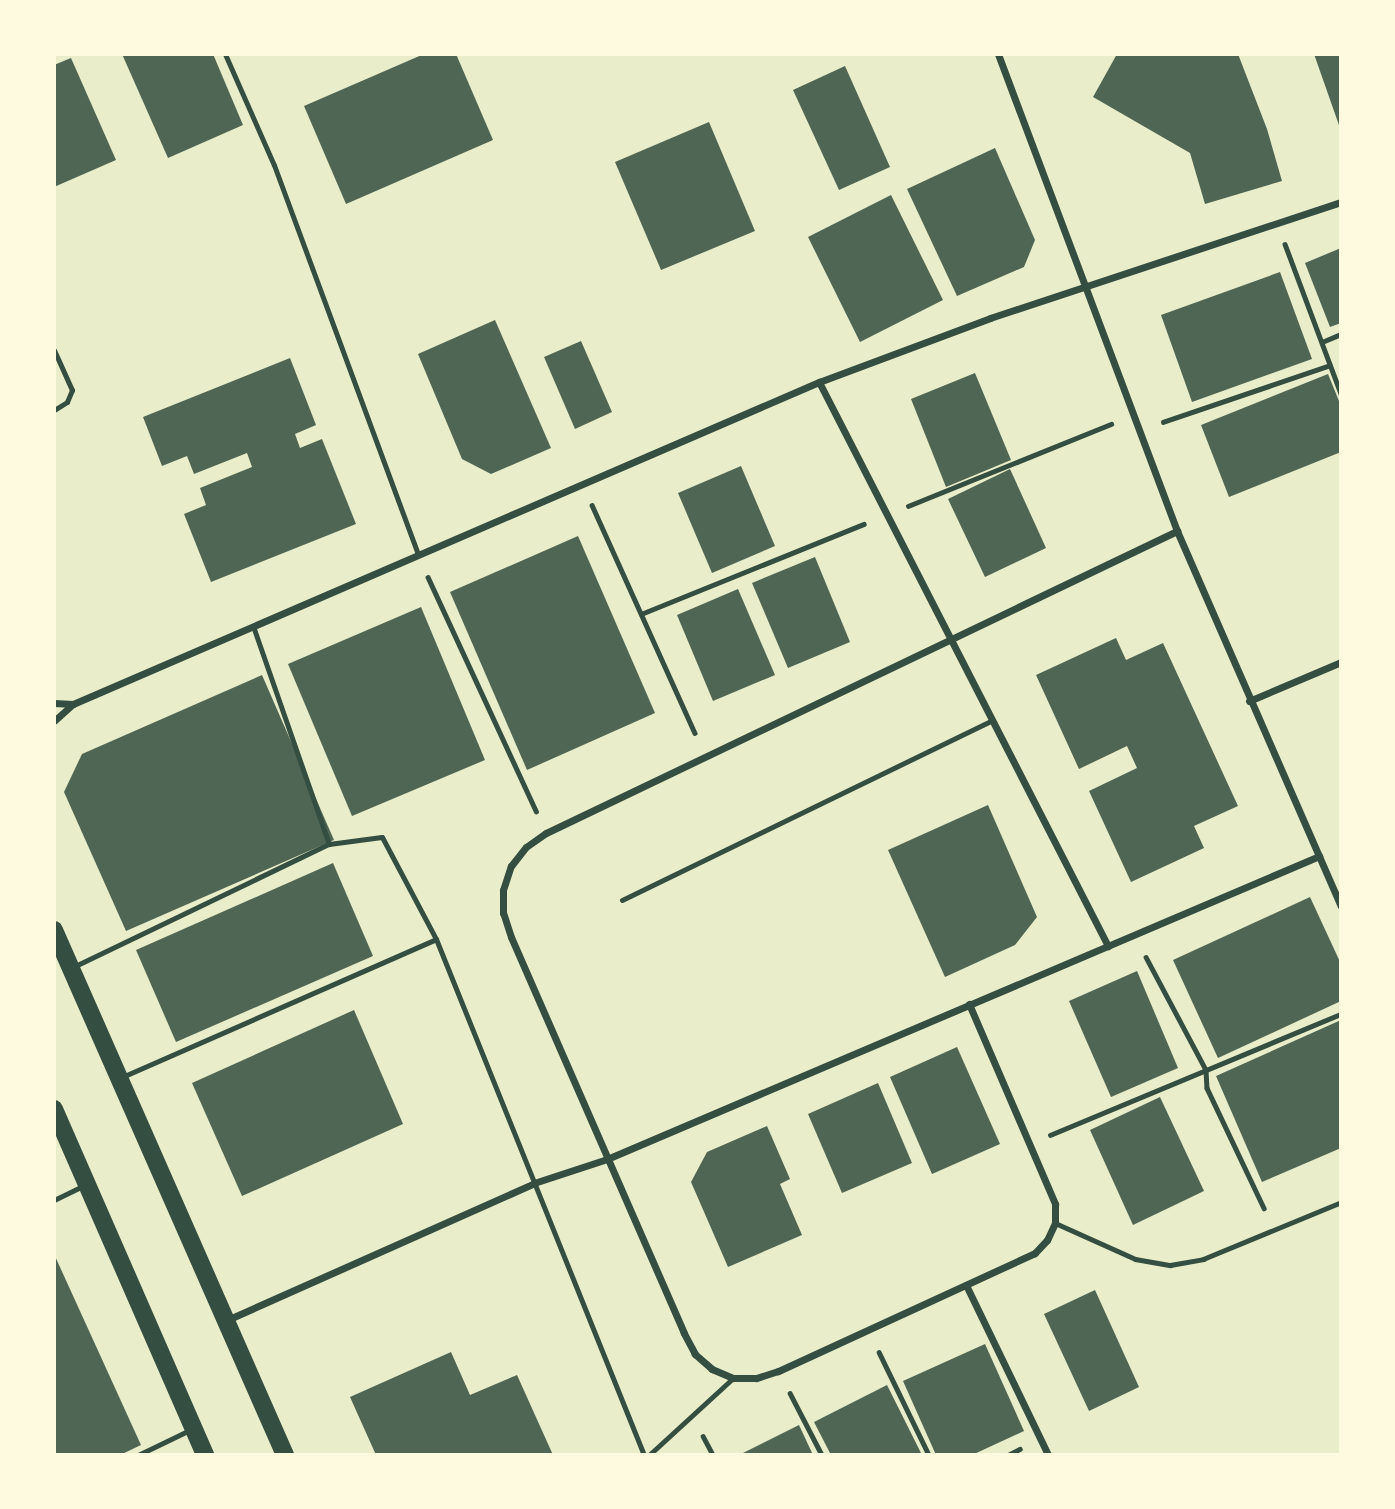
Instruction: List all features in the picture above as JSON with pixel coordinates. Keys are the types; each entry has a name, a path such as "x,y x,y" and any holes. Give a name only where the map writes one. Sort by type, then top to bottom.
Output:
{"main road":[{"path":"54,930 285,1455"},
{"path":"54,1109 89,1183 205,1455"}],"street":[{"path":"998,54 1177,531 1249,701 1341,906"},
{"path":"54,721 73,704 581,482 819,382 1086,287 1341,202"},
{"path":"819,382 1108,946"},
{"path":"969,1004 1055,1204 1055,1223 1047,1240 1035,1253 778,1371 756,1378 733,1378 712,1369 695,1354 607,1158 503,914 503,890 511,866 526,847 546,833 1177,531"},
{"path":"1249,701 1341,662"},
{"path":"54,703 73,704"},
{"path":"226,1320 534,1183 607,1158 1319,856"},
{"path":"966,1285 1048,1455"}],"lane":[{"path":"225,54 274,165 418,554"},
{"path":"54,350 72,397 54,410"},
{"path":"253,626 329,844"},
{"path":"622,900 992,720"},
{"path":"71,967 329,844 382,837 436,939 644,1455"},
{"path":"120,1078 436,939"},
{"path":"54,1200 89,1183"},
{"path":"1055,1223 1135,1259 1170,1265 1203,1259 1341,1202"},
{"path":"649,1455 733,1378"},
{"path":"138,1455 193,1428"}],"path":[{"path":"1277,224 1341,394"},
{"path":"1322,342 1341,334"},
{"path":"1139,430 1330,365"},
{"path":"581,482 706,757"},
{"path":"418,554 546,833"},
{"path":"1134,934 1206,1070 1207,1088 1274,1230"},
{"path":"1030,1143 1341,1014"},
{"path":"868,1329 929,1455"},
{"path":"778,1371 822,1455"}],"building":[{"path":"122,54 213,54 243,125 168,158"},
{"path":"424,54 456,54 493,140 346,204 304,106"},
{"path":"1117,54 1238,54 1267,129 1282,181 1205,204 1190,153 1093,97"},
{"path":"1314,54 1341,54 1341,128 1340,128"},
{"path":"71,58 116,160 54,187 54,65"},
{"path":"845,66 890,167 839,190 793,90"},
{"path":"709,122 755,231 661,270 615,162"},
{"path":"995,148 1035,240 1024,267 957,296 907,189"},
{"path":"891,195 943,300 860,342 808,237"},
{"path":"1341,248 1341,323 1330,327 1305,263"},
{"path":"1280,272 1312,359 1192,402 1161,315"},
{"path":"495,320 551,448 491,474 462,459 418,354"},
{"path":"581,341 612,412 575,429 544,357"},
{"path":"290,358 316,425 295,434 300,448 322,439 356,524 211,582 184,514 206,505 200,488 252,467 247,453 194,474 187,456 162,466 143,417"},
{"path":"975,373 1011,460 946,487 911,399"},
{"path":"1328,374 1341,406 1341,452 1229,497 1201,425"},
{"path":"741,466 775,546 712,573 678,493"},
{"path":"1010,469 1046,548 985,577 948,499"},
{"path":"578,536 655,713 527,770 450,592"},
{"path":"815,557 850,642 788,668 752,583"},
{"path":"738,589 775,675 713,701 677,615"},
{"path":"421,607 485,760 352,816 288,664"},
{"path":"1116,638 1126,660 1163,643 1238,806 1194,826 1204,848 1131,882 1089,791 1137,768 1127,746 1079,769 1036,675"},
{"path":"262,675 334,840 126,931 64,792 82,754"},
{"path":"988,805 1037,917 1015,945 945,977 888,850"},
{"path":"333,863 373,956 176,1042 136,950"},
{"path":"1310,897 1341,964 1341,1001 1218,1058 1173,960"},
{"path":"1137,971 1178,1068 1111,1097 1069,1001"},
{"path":"354,1010 403,1124 242,1196 192,1083"},
{"path":"1341,1020 1341,1148 1262,1182 1216,1076"},
{"path":"957,1047 1000,1144 932,1174 890,1077"},
{"path":"878,1083 912,1163 842,1193 808,1114"},
{"path":"1160,1097 1204,1191 1133,1225 1090,1130"},
{"path":"767,1126 790,1179 780,1184 802,1235 728,1267 691,1182 707,1152"},
{"path":"54,1254 141,1445 120,1455 54,1455"},
{"path":"1095,1290 1139,1387 1089,1411 1044,1314"},
{"path":"985,1344 1024,1431 972,1455 936,1455 903,1381"},
{"path":"451,1352 470,1395 517,1375 553,1455 376,1455 350,1397"},
{"path":"887,1385 922,1455 831,1455 814,1422"},
{"path":"799,1425 813,1455 739,1455"}]}
